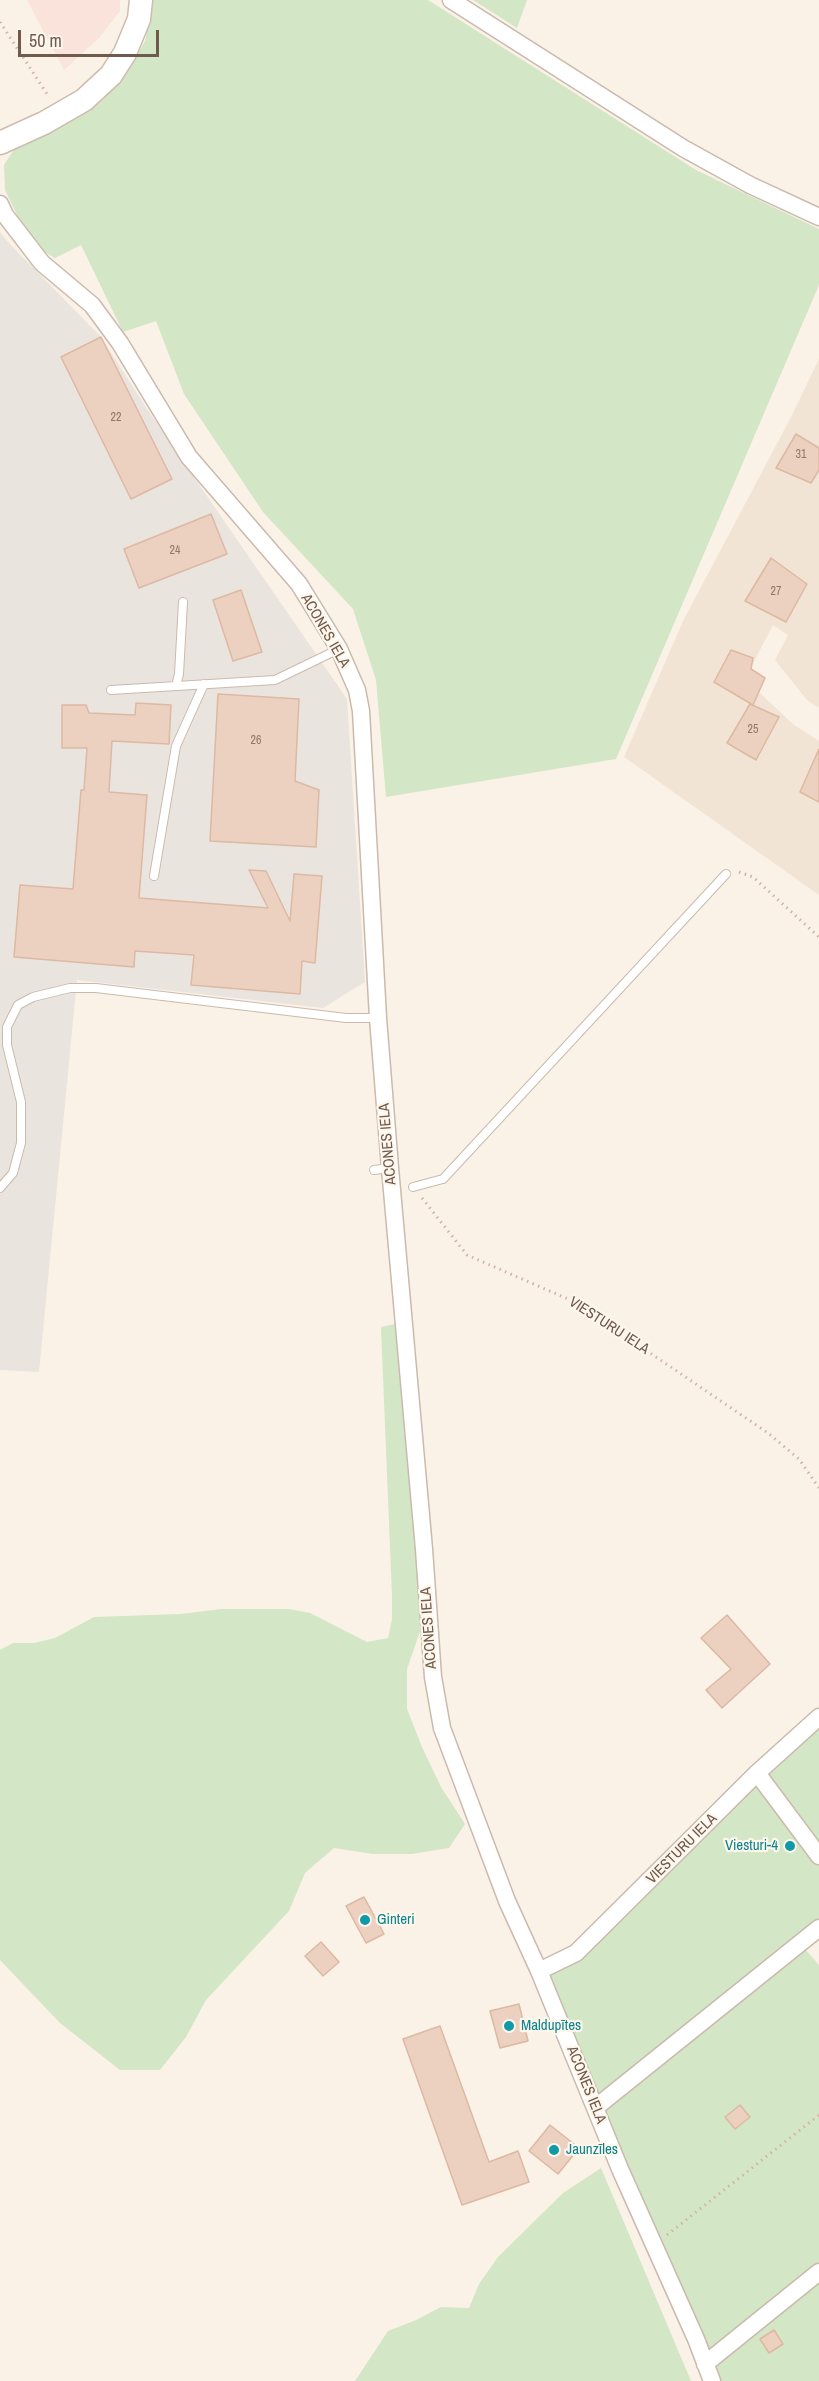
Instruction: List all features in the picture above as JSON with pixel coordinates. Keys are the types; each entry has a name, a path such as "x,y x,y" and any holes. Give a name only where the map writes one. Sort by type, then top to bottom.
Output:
{"street":[{"path":"0,143 84,100 111,75 125,53 139,20 141,0"},
{"path":"451,0 683,148 750,185 819,217"},
{"name":"ACONES IELA","path":"0,204 4,214 42,263 92,305 120,343 189,458 299,584 339,649 357,690 361,711 378,1018 382,1169 423,1537 433,1677 442,1728 507,1900 712,2381"},
{"name":"VIESTURU IELA","path":"539,1971 576,1953 757,1773 819,1717"},
{"path":"757,1773 819,1856"},
{"path":"595,2108 819,1928"},
{"path":"705,2364 819,2272"}],"lane":[{"path":"176,686 179,674 183,602"},
{"path":"111,690 275,680 339,649"},
{"path":"154,876 176,746 204,684"},
{"path":"413,1187 443,1179 726,874"},
{"path":"0,1188 13,1173 21,1143 21,1102 7,1046 7,1027 18,1005 33,997 70,988 96,988 346,1018 378,1018"}],"path":[{"path":"0,22 60,113"},
{"path":"726,874 739,872 753,877 819,937"},
{"name":"VIESTURU IELA","path":"413,1187 467,1255 575,1302 768,1433 799,1459 819,1488"},
{"path":"654,2246 819,2115"}],"shaded area":[{"path":"27,0 120,0 120,11 100,37 64,70"},
{"path":"0,232 101,337 149,412 347,699 365,982 323,1008 77,980 39,1372 0,1370"},
{"path":"819,359 819,708 807,700 775,660 788,635 773,625 745,679 794,725 819,741 819,895 624,757 683,621 790,419"}],"green space":[{"path":"153,0 428,0 696,170 819,229 819,285 616,759 386,797 376,680 353,609 263,512 184,394 156,321 123,332 81,245 55,258 43,251 18,217 5,190 4,165 15,148 73,120 102,101 130,67 145,41"},
{"path":"473,0 527,0 517,28"},
{"path":"405,1322 423,1623 407,1669 407,1709 441,1787 465,1824 449,1848 412,1854 373,1854 334,1848 305,1873 289,1911 206,2000 186,2037 160,2070 120,2070 60,2023 0,1960 0,1650 13,1643 34,1643 55,1638 94,1617 180,1614 222,1609 289,1609 310,1613 367,1642 388,1638 392,1619 392,1596 381,1327"},
{"path":"819,1717 819,1938 805,1949 819,1965 819,2381 710,2381 539,1971 576,1953"},
{"path":"601,2168 691,2381 355,2381 388,2331 441,2307 469,2308 479,2284 498,2257 563,2193"}],"building":[{"path":"101,337 172,479 131,499 61,357"},
{"path":"796,434 819,448 819,470 811,483 776,468"},
{"path":"211,514 227,554 139,588 124,549"},
{"path":"771,558 807,584 786,622 745,601"},
{"path":"241,590 262,652 233,661 213,600"},
{"path":"731,650 753,658 751,669 765,678 753,705 714,682"},
{"path":"218,694 299,699 295,781 319,790 316,847 210,841"},
{"path":"136,703 171,705 169,744 112,741 109,792 147,795 139,898 268,908 249,870 266,871 290,921 294,874 322,876 315,963 302,961 300,994 191,985 194,955 135,951 134,967 14,957 20,885 73,889 81,790 84,790 87,748 62,748 62,705 86,705 89,713 135,715"},
{"path":"750,704 779,717 756,760 727,743"},
{"path":"819,749 819,802 800,792"},
{"path":"727,1615 770,1664 722,1708 706,1690 731,1669 701,1638"},
{"name":"Ginteri","path":"364,1897 384,1934 366,1943 346,1906"},
{"path":"321,1942 339,1962 323,1976 305,1956"},
{"name":"Maldupītes","path":"519,2004 528,2041 500,2048 490,2011"},
{"path":"440,2026 489,2162 518,2151 529,2182 462,2205 403,2039"},
{"path":"740,2105 750,2117 735,2129 725,2117"},
{"name":"Jaunzīles","path":"550,2125 579,2148 558,2174 529,2151"},
{"path":"774,2330 783,2344 769,2353 760,2339"}],"place":[{"name":"Viesturi-4","path":"790,1846"},
{"name":"Ginteri","path":"365,1920"},
{"name":"Maldupītes","path":"509,2026"},
{"name":"Jaunzīles","path":"554,2150"}]}
